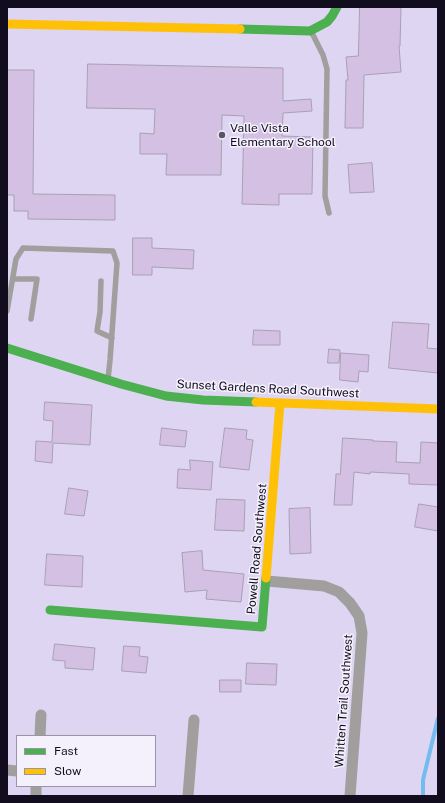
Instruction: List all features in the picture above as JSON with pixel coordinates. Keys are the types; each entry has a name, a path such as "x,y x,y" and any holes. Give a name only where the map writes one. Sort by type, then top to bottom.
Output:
{"street":[{"path":"7,24 310,31 324,26 333,18 337,7"},
{"name":"Sunset Gardens Road Southwest","path":"7,348 166,396 203,400 438,409"},
{"name":"Powell Road Southwest","path":"50,610 262,627 267,581 280,403"},
{"name":"Whitten Trail Southwest","path":"267,581 324,586 340,592 359,616 362,633 350,796"},
{"path":"40,735 41,715"},
{"path":"188,796 194,720"}],"lane":[{"path":"310,31 323,55 327,69 325,196 329,213"},
{"path":"7,311 16,259 23,248 113,251 116,263 108,379"},
{"path":"13,279 37,279 31,319"},
{"path":"101,281 100,312 97,331 112,338"}],"building":[{"path":"360,7 401,7 399,46 401,72 364,75 363,128 345,128 346,80 348,80 346,57 358,56"},
{"path":"88,64 283,68 283,101 311,99 312,111 283,113 282,136 313,137 312,194 279,194 279,205 242,204 244,116 222,115 221,175 166,175 167,154 140,154 140,133 154,134 155,109 87,108"},
{"path":"7,70 34,70 33,194 115,195 115,220 28,219 28,211 14,211 14,195 7,195"},
{"path":"372,163 374,192 350,193 348,165"},
{"path":"133,238 152,238 152,248 194,250 193,269 152,267 152,275 133,275"},
{"path":"393,322 429,324 427,348 438,349 438,373 389,368"},
{"path":"254,330 280,331 280,345 253,345"},
{"path":"329,349 340,350 339,363 328,363"},
{"path":"341,353 369,355 368,372 359,371 358,382 340,380"},
{"path":"45,402 92,405 90,445 53,443 52,463 35,461 36,441 52,442 53,421 44,420"},
{"path":"162,428 187,431 185,447 160,445"},
{"path":"225,428 247,430 246,439 253,440 249,470 220,467"},
{"path":"343,438 397,442 396,462 420,463 421,442 438,443 438,485 409,484 409,474 370,472 370,474 354,472 352,505 334,505 336,474 340,474"},
{"path":"190,460 213,462 211,490 177,488 178,469 190,470"},
{"path":"69,488 88,491 84,516 65,514"},
{"path":"217,499 245,500 244,531 215,530"},
{"path":"419,504 438,507 438,531 415,527"},
{"path":"310,508 311,553 290,554 289,509"},
{"path":"202,551 203,570 244,574 241,602 206,599 207,590 185,592 182,553"},
{"path":"47,554 83,556 82,587 45,585"},
{"path":"55,644 95,648 93,670 65,668 65,661 53,660"},
{"path":"124,646 140,647 139,656 148,657 146,673 122,671"},
{"path":"247,663 277,664 276,685 246,684"},
{"path":"220,680 241,680 241,692 220,692"}],"waterway":[{"path":"423,796 423,780 438,718"}],"traffic: fast":[{"path":"240,29 310,31 327,22 337,7"},
{"path":"7,348 121,384 166,396 203,400 256,402"},
{"path":"50,610 262,627 266,578"}],"traffic: slow":[{"path":"7,24 240,29"},
{"path":"256,402 438,409"},
{"path":"266,578 280,403"}],"place":[{"name":"Valle Vista Elementary School","path":"222,135"}]}
